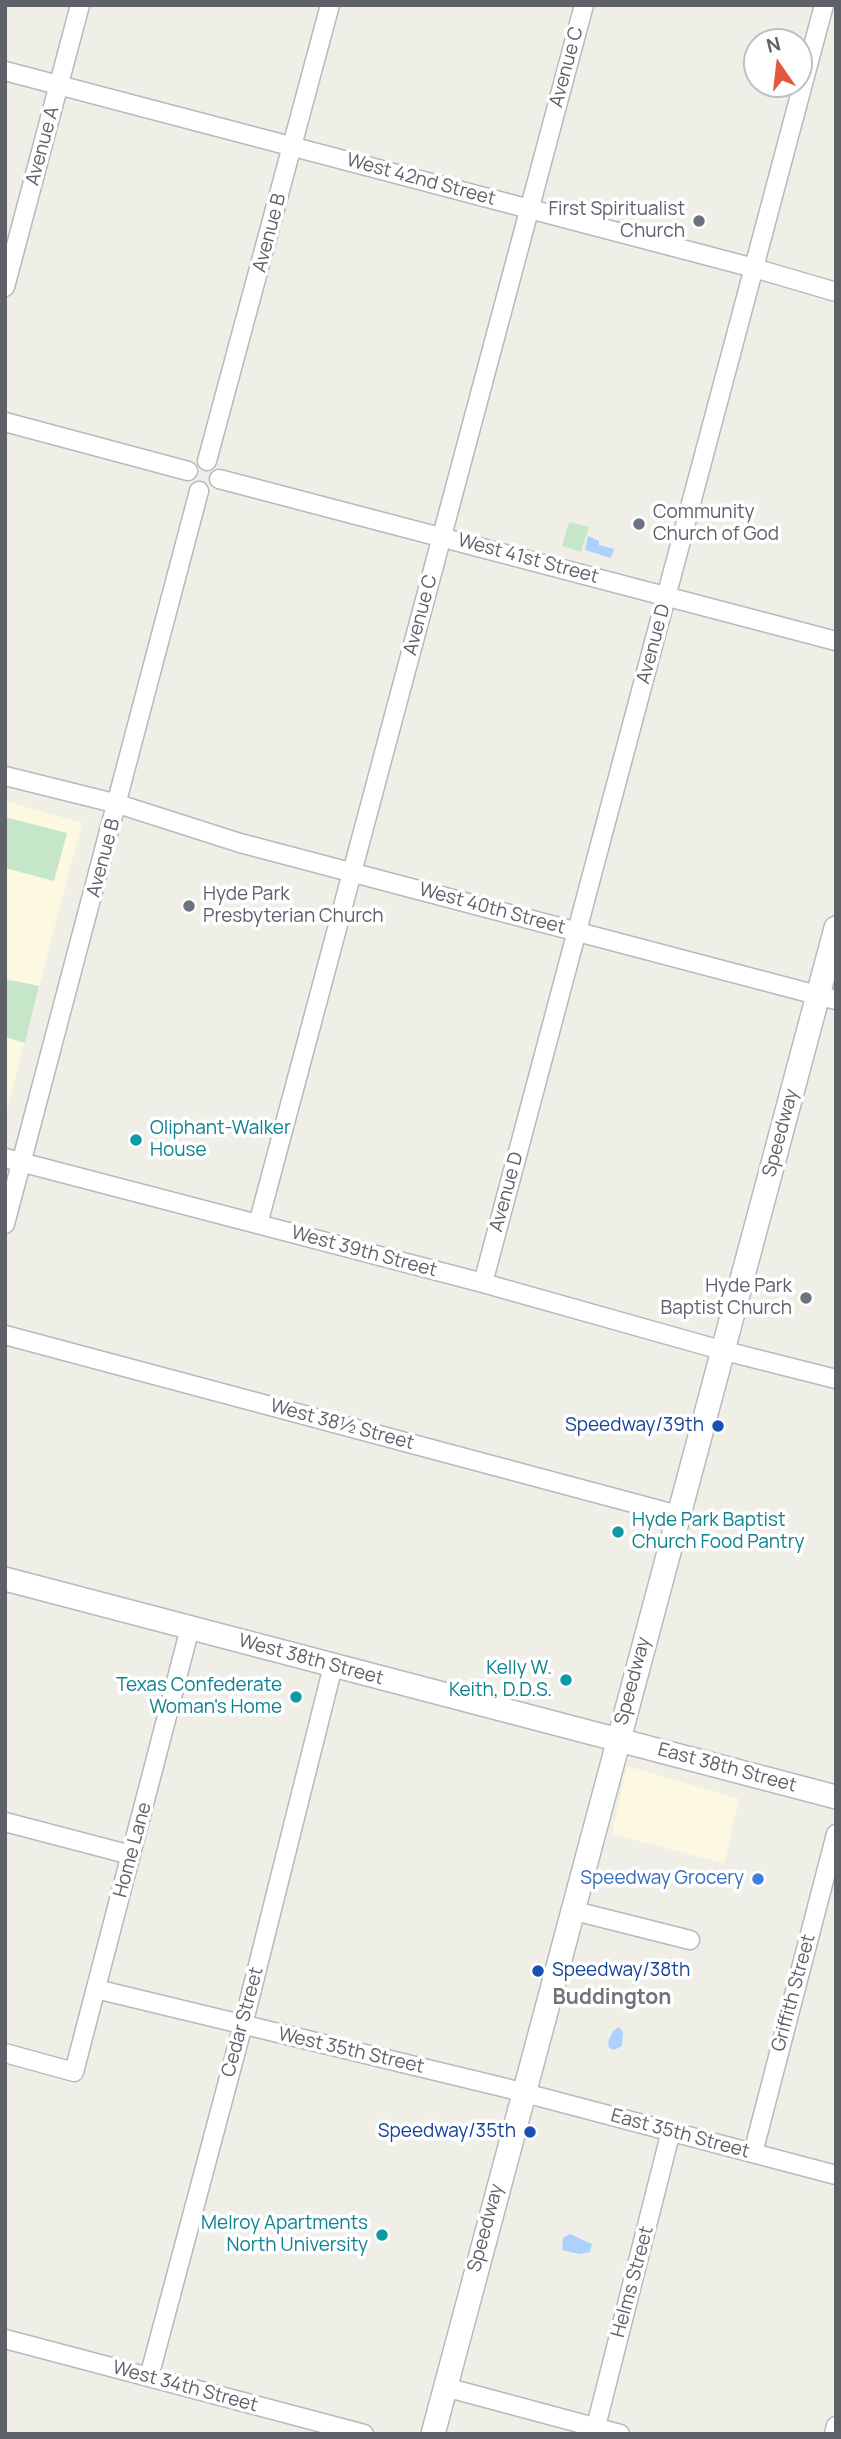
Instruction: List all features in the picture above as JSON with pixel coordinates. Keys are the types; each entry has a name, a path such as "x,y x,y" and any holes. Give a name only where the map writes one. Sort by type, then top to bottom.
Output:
{"street":[{"name":"Avenue A","path":"5,287 80,5"},
{"name":"Avenue B","path":"207,461 330,5"},
{"name":"Avenue C","path":"258,1224 584,5"},
{"name":"Avenue D","path":"483,1283 824,5"},
{"name":"West 42nd Street","path":"5,71 754,268 836,292"},
{"path":"5,422 188,471"},
{"path":"198,461 207,461 218,469 219,479 214,488 199,491 191,486 188,471 198,461"},
{"name":"West 41st Street","path":"219,479 836,641"},
{"name":"Avenue B","path":"5,1224 14,1160 118,804 199,491"},
{"name":"West 40th Street","path":"5,776 118,804 240,843 827,998"},
{"name":"Speedway","path":"433,2434 721,1350 827,998 836,928"},
{"name":"West 39th Street","path":"14,1160 836,1379"},
{"name":"West 38½ Street","path":"5,1335 678,1514"},
{"name":"West 38th Street","path":"5,1579 618,1739"},
{"name":"Home Lane","path":"5,2053 74,2071 190,1628"},
{"name":"Cedar Street","path":"149,2377 243,2025 333,1666"},
{"name":"East 38th Street","path":"618,1739 836,1797"},
{"path":"5,1822 131,1855"},
{"name":"Griffith Street","path":"753,2153 836,1834"},
{"path":"571,1910 690,1940"},
{"name":"West 35th Street","path":"96,1989 524,2093"},
{"name":"East 35th Street","path":"524,2093 836,2175"},
{"name":"Helms Street","path":"595,2430 671,2131"},
{"name":"West 34th Street","path":"5,2339 364,2434"},
{"path":"445,2387 595,2430 620,2434"},
{"path":"834,2434 836,2426"}],"shaded area":[{"path":"5,801 82,823 5,1117"},
{"path":"627,1766 739,1799 724,1863 612,1834"}],"green space":[{"path":"569,522 589,527 581,552 562,546"},
{"path":"5,817 67,833 54,881 5,868"},
{"path":"5,979 39,986 25,1043 5,1037"}],"water":[{"path":"588,536 599,541 599,545 614,549 611,558 585,550"},
{"path":"619,2027 623,2032 622,2046 614,2050 609,2048 608,2042 613,2031"},
{"path":"570,2234 592,2244 590,2252 579,2254 562,2250 563,2238"}],"place":[{"name":"First Spiritualist Church","path":"699,221"},
{"name":"Community Church of God","path":"639,524"},
{"name":"Hyde Park Presbyterian Church","path":"189,906"},
{"name":"Oliphant-Walker House","path":"136,1140"},
{"name":"Hyde Park Baptist Church","path":"806,1298"},
{"name":"Speedway/39th","path":"718,1426"},
{"name":"Hyde Park Baptist Church Food Pantry","path":"618,1532"},
{"name":"Kelly W. Keith, D.D.S.","path":"566,1680"},
{"name":"Texas Confederate Woman's Home","path":"296,1697"},
{"name":"Speedway Grocery","path":"758,1879"},
{"name":"Speedway/38th","path":"538,1971"},
{"name":"Speedway/35th","path":"530,2132"},
{"name":"Melroy Apartments North University","path":"382,2235"}],"district":[{"name":"Buddington","path":"612,1998"}]}
